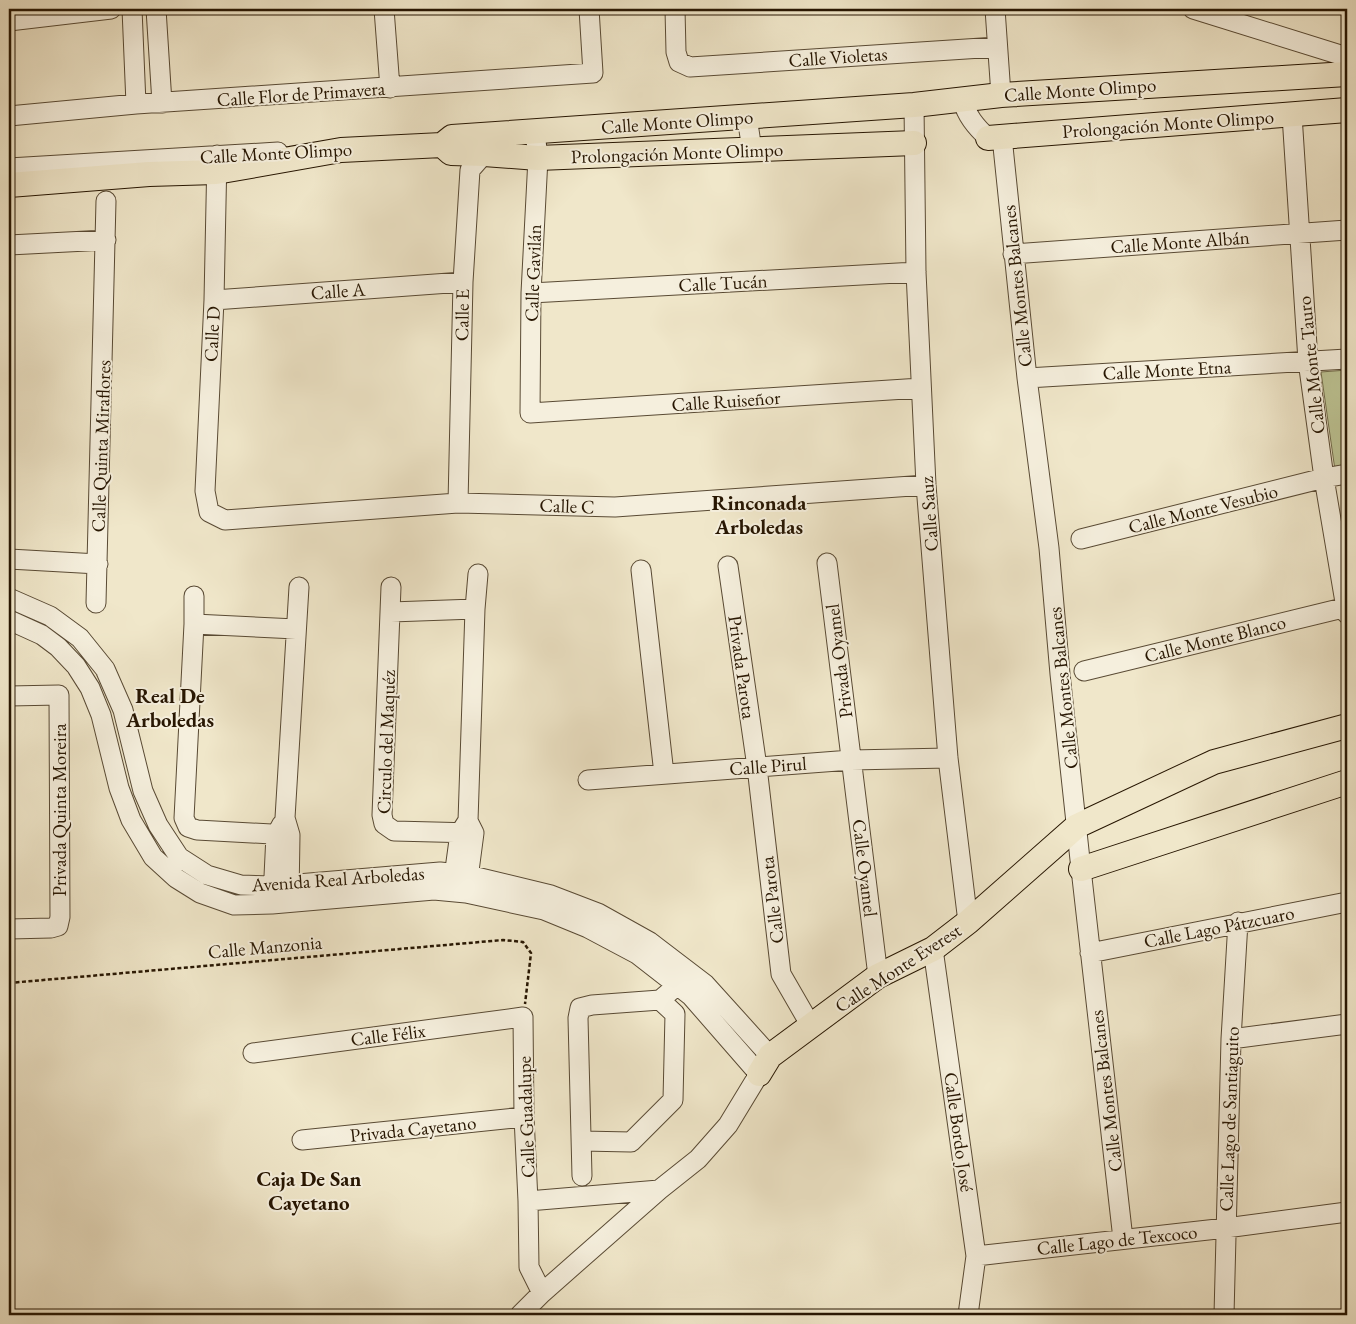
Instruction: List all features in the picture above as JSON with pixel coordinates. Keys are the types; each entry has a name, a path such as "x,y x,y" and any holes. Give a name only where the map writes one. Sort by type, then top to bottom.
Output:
{"main road":[{"name":"Calle Monte Olimpo","path":"488,144 535,132 914,105 1001,95 1346,65"},
{"name":"Prolongación Monte Olimpo","path":"995,137 1347,110"},
{"name":"Prolongación Monte Olimpo","path":"442,145 452,153 488,144 538,158 914,143"},
{"name":"Calle Monte Olimpo","path":"216,163 341,150 442,145"},
{"path":"9,185 137,168 216,163"},
{"name":"Calle Monte Everest","path":"764,1065 811,1026 878,976 933,949 968,922 1077,826 1214,762 1347,726"},
{"path":"1081,869 1347,782"}],"street":[{"path":"9,21 111,9"},
{"path":"132,9 136,104"},
{"path":"156,9 162,103"},
{"path":"384,9 390,88"},
{"name":"Calle Flor de Primavera","path":"9,116 136,104 593,74 589,9"},
{"name":"Calle Violetas","path":"675,9 676,52 679,62 690,67 997,47"},
{"path":"995,9 1001,95"},
{"path":"1193,9 1346,65"},
{"path":"962,99 966,113 976,126 995,137"},
{"name":"Calle Sauz","path":"914,105 916,272 926,485 948,758 968,922"},
{"name":"Calle Monte Tauro","path":"1292,115 1308,361 1324,478 1347,609"},
{"path":"747,117 752,150"},
{"name":"Calle Gavilán","path":"530,413 531,293 538,158 535,132"},
{"name":"Calle Montes Balcanes","path":"995,137 1013,254 1049,548 1060,674 1123,1239"},
{"name":"Calle E","path":"458,503 463,282 470,170 488,144"},
{"name":"Calle D","path":"209,512 205,491 214,300 216,163"},
{"path":"9,168 137,168"},
{"name":"Calle Quinta Miraflores","path":"96,603 106,201"},
{"name":"Calle Monte Albán","path":"1013,254 1347,230"},
{"path":"9,245 106,240"},
{"name":"Calle Tucán","path":"531,293 916,272"},
{"name":"Calle A","path":"214,300 463,282"},
{"name":"Calle Monte Etna","path":"1027,378 1347,358"},
{"name":"Calle Ruiseñor","path":"530,413 921,388"},
{"name":"Calle Monte Vesubio","path":"1081,539 1324,478 1347,474"},
{"name":"Calle C","path":"209,512 225,520 458,503 615,507 926,485"},
{"path":"9,559 98,564"},
{"name":"Privada Oyamel","path":"827,563 851,760"},
{"name":"Privada Parota","path":"728,566 756,767"},
{"path":"641,570 664,774"},
{"path":"460,883 467,829 478,574"},
{"path":"9,620 42,635 58,647 76,666 90,688 100,715 119,788 131,820 153,857 176,878 200,893 234,905 281,894 299,587"},
{"name":"Circulo del Maquéz","path":"391,587 382,815 384,824 394,831 467,829"},
{"path":"194,596 184,818 188,827 197,830 284,830"},
{"name":"Avenida Real Arboledas","path":"9,598 50,616 80,638 105,669 123,710 143,791 158,825 179,857 207,875 281,894 440,872 460,883 551,895 598,913 650,942 764,1065"},
{"path":"391,612 475,609"},
{"name":"Calle Monte Blanco","path":"1084,671 1347,609"},
{"path":"194,624 296,629"},
{"name":"Privada Quinta Moreira","path":"9,696 59,695 60,917 58,926 51,928 9,929"},
{"name":"Calle Pirul","path":"588,780 851,760 948,758"},
{"name":"Calle Oyamel","path":"851,760 878,976"},
{"name":"Calle Parota","path":"756,767 781,974 811,1026"},
{"name":"Calle Lago Pátzcuaro","path":"1090,953 1238,922 1347,902"},
{"name":"Calle Lago de Santiaguito","path":"1224,1315 1232,1040 1238,922"},
{"name":"Calle Bordo José","path":"933,949 976,1256 968,1315"},
{"path":"582,1176 578,1018 580,1008 592,1005 660,1000 691,985"},
{"path":"582,1141 631,1142 673,1100 675,1014 691,985"},
{"path":"660,1000 675,1014"},
{"name":"Calle Félix","path":"253,1053 523,1017"},
{"name":"Calle Guadalupe","path":"523,1017 529,1268 542,1293"},
{"path":"1232,1040 1347,1024"},
{"name":"Calle Monte Everest","path":"520,1315 542,1293 659,1190 698,1159 728,1125 764,1065"},
{"name":"Privada Cayetano","path":"302,1140 524,1117"},
{"path":"528,1201 659,1190"},
{"name":"Calle Lago de Texcoco","path":"976,1256 1226,1228 1347,1212"}],"path":[{"name":"Calle Manzonia","path":"9,983 503,940 523,942 531,953 523,1017"}],"green space":[{"path":"1347,370 1347,467 1335,470 1321,372"}],"district":[{"name":"Rinconada Arboledas","path":"759,514"},
{"name":"Real De Arboledas","path":"170,707"},
{"name":"Caja De San Cayetano","path":"309,1190"}]}
